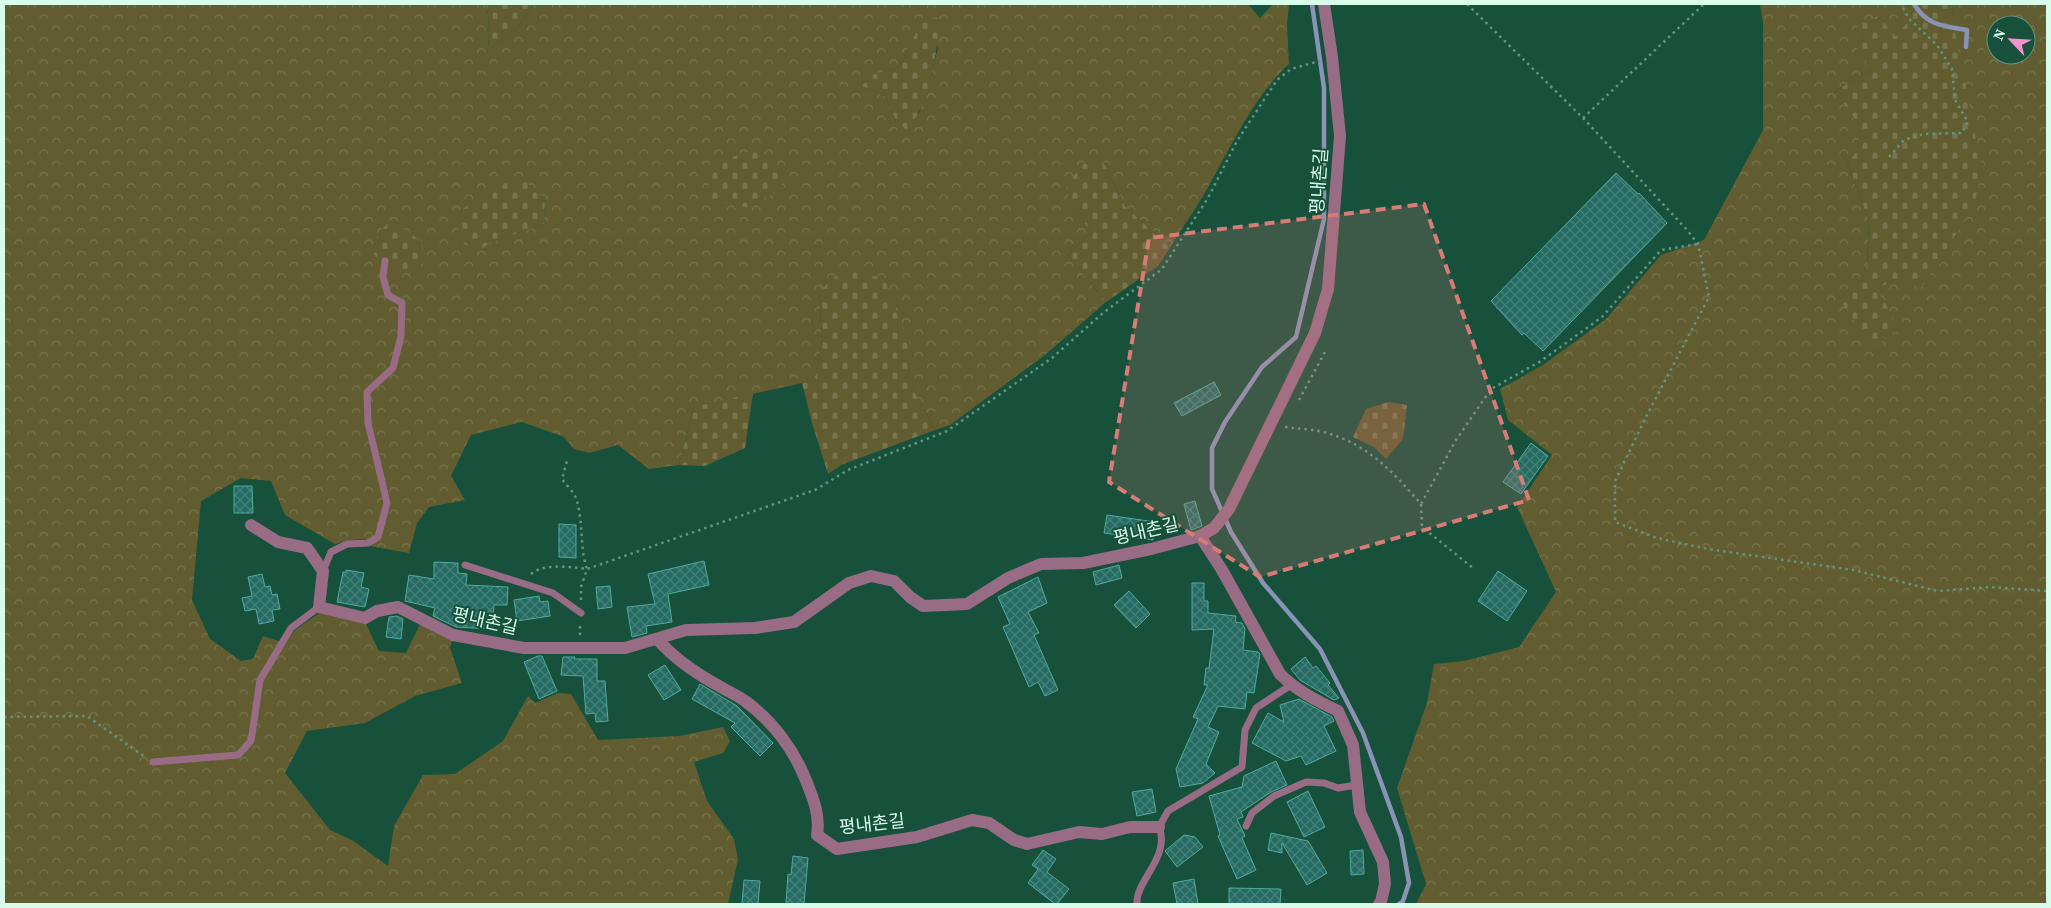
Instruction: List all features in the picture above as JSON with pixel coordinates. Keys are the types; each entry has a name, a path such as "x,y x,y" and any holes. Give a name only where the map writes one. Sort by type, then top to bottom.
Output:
{"street":[{"name":"평내촌길","path":"319,607 365,618 377,611 398,607 453,635 524,648 625,648 658,640 686,630 755,628 794,622 849,583 872,576 894,581 910,598 923,606 967,604 1008,578 1041,564 1083,563 1151,549 1200,536 1214,528 1229,509 1315,333 1328,289 1340,136 1332,57 1324,4"},
{"path":"251,525 278,542 307,548 323,571 319,607"},
{"name":"평내촌길","path":"1200,536 1222,570 1280,674 1292,685 1313,699 1338,711 1353,745 1360,812 1382,862 1385,884 1381,902 1378,904"},
{"name":"평내촌길","path":"658,640 667,651 716,685 745,701 763,716 788,745 804,774 813,798 818,824 817,835 837,849 917,837 972,820 988,823 1014,840 1027,844 1079,832 1102,834 1130,827 1159,827"}],"lane":[{"path":"323,571 331,552 347,544 368,543 378,537 387,503 368,423 367,392 393,368 401,336 402,303 388,295 383,277 385,261"},
{"path":"465,565 553,593 581,613"},
{"path":"153,762 238,755 251,741 260,680 291,628 319,607"},
{"path":"1137,904 1139,891 1157,861 1162,833 1159,827 1168,811 1242,767 1245,730 1256,708 1292,685"},
{"path":"1246,826 1252,814 1274,796 1306,782 1324,783 1338,788 1357,785"}],"path":[{"path":"1467,4 1583,118 1698,244 1709,297 1646,414 1615,481 1615,522 1657,538 1708,549 1853,570 1938,591 1990,587 2047,591"},
{"path":"1583,118 1704,4"},
{"path":"1889,157 1904,140 1924,134 1962,133 1968,122 1955,100 1952,68 1937,45 1909,19 1901,4"},
{"path":"520,583 535,570 565,566 588,569 815,490 848,470 947,431 1052,358 1103,313 1162,269 1208,198 1237,141 1277,80 1290,70 1325,59"},
{"path":"1472,568 1422,527 1421,504 1456,440 1491,389 1541,361 1602,317 1661,250 1698,244"},
{"path":"1285,427 1324,432 1358,444 1388,467 1421,504"},
{"path":"567,461 562,479 575,496 581,520 582,555 588,569 581,587 579,649"},
{"path":"4,716 87,716 153,762"}],"highlighted area":[{"path":"1424,204 1529,500 1260,577 1109,482 1149,238"}],"green space":[{"path":"4,4 486,4 489,20 488,50 515,31 534,4 1248,4 1260,18 1273,4 1289,4 1287,24 1289,64 1276,77 1254,107 1203,196 1170,248 1125,206 1105,165 1071,204 1091,232 1068,255 1106,302 1045,355 950,425 935,430 907,378 913,353 819,291 822,340 815,383 802,383 694,407 679,465 649,469 618,445 589,453 574,449 564,437 522,422 471,435 451,476 465,500 429,507 417,523 409,553 369,546 366,539 350,540 335,544 285,515 271,481 241,478 201,501 192,600 210,639 241,661 253,659 263,636 285,643 295,630 321,612 366,624 379,651 406,653 421,622 453,638 450,648 462,683 415,696 365,723 307,731 285,773 330,830 352,840 388,866 394,826 423,775 455,774 503,741 528,696 535,703 558,693 571,694 598,740 679,736 723,727 730,741 723,753 694,762 707,801 734,839 738,860 728,904 4,904","holes":["924,18 938,48 930,79 919,114 896,121 885,96 862,86 871,75 898,68","545,198 544,224 491,242"]},
{"path":"486,4 534,4 515,31 488,50 489,20"},
{"path":"1760,4 1907,4 1913,16 1873,69 1835,91 1860,126 1858,150 1847,162 1869,221 1867,266 1862,280 1839,299 1877,289 1897,279 1952,18 1953,4 2047,4 2047,904 1416,904 1426,884 1397,788 1427,703 1434,664 1464,661 1519,647 1556,592 1517,507 1552,455 1508,420 1500,389 1543,365 1606,319 1661,255 1704,240 1763,130 1763,23"},
{"path":"1907,4 1953,4 1952,18 1982,169 1974,206 1921,288 1897,279 1877,289 1900,330 1872,348 1839,298 1862,280 1867,266 1869,221 1847,162 1858,150 1860,126 1835,91 1873,69 1857,49 1858,25 1878,16 1896,37 1913,16"},
{"path":"924,17 939,18 936,54 931,80 923,104 907,130 896,121 885,96 862,86 871,75 898,68"},
{"path":"755,150 779,167 783,189 746,207 711,200 708,178 728,158"},
{"path":"1081,164 1105,165 1125,206 1170,248 1158,266 1106,302 1068,255 1091,232 1071,204 1066,189"},
{"path":"522,179 545,198 544,224 491,242 478,252 459,241 458,212 493,189"},
{"path":"391,221 423,242 423,263 407,272 385,268 374,254 378,232"},
{"path":"844,270 884,278 913,353 907,378 935,430 841,465 828,474 802,383 815,382 822,340 819,291"},
{"path":"753,393 745,448 705,466 679,465 694,407"},
{"path":"1388,402 1407,405 1403,439 1386,459 1374,447 1353,437 1366,409"}],"building":[{"path":"1616,173 1639,193 1667,223 1543,351 1524,333 1522,335 1491,301"},
{"path":"1214,382 1221,395 1182,416 1174,403"},
{"path":"1531,443 1548,456 1521,494 1503,482"},
{"path":"234,486 252,486 253,513 234,513"},
{"path":"1195,501 1202,526 1191,530 1184,504"},
{"path":"1107,515 1155,522 1153,540 1104,533"},
{"path":"559,524 576,525 576,558 559,557"},
{"path":"704,561 709,585 668,594 672,622 646,626 647,633 632,637 627,607 655,604 648,574"},
{"path":"434,562 458,563 458,573 467,574 466,585 508,587 507,605 494,605 492,629 456,627 433,616 435,608 405,601 409,575 434,579"},
{"path":"1119,565 1122,578 1096,585 1093,572"},
{"path":"346,570 364,573 361,587 369,589 365,607 337,602 343,572 346,572"},
{"path":"1498,571 1527,591 1507,621 1478,601"},
{"path":"262,574 265,587 270,586 272,595 277,594 280,609 272,610 274,621 259,624 256,609 245,611 242,598 252,596 248,577"},
{"path":"1038,577 1047,603 1028,612 1039,633 1034,635 1058,690 1045,696 1038,682 1029,687 1003,627 1010,624 998,597"},
{"path":"1192,583 1204,583 1204,601 1208,601 1208,613 1236,616 1235,622 1242,623 1245,629 1243,650 1260,654 1254,693 1247,692 1245,709 1218,706 1208,727 1219,732 1206,764 1215,773 1203,783 1180,787 1176,769 1198,719 1193,717 1208,685 1204,685 1206,668 1209,668 1214,629 1192,630"},
{"path":"610,586 612,607 598,609 596,587"},
{"path":"1129,591 1150,614 1136,628 1114,605"},
{"path":"539,596 540,602 548,601 550,616 517,621 514,600"},
{"path":"397,616 403,619 401,639 386,637 389,617"},
{"path":"542,656 557,691 539,699 524,662"},
{"path":"563,657 597,659 597,681 605,681 608,721 596,722 595,713 586,714 583,676 561,675"},
{"path":"1305,657 1313,668 1316,666 1339,698 1334,700 1300,680 1291,669"},
{"path":"665,665 681,690 664,700 648,675"},
{"path":"700,684 737,706 773,743 760,756 731,727 735,723 692,699"},
{"path":"1299,699 1332,717 1334,721 1324,726 1336,751 1306,765 1301,756 1286,761 1252,743 1268,713 1284,722 1280,705"},
{"path":"1276,761 1287,785 1271,792 1241,812 1243,817 1237,819 1245,836 1242,838 1256,870 1237,879 1218,836 1220,835 1209,796 1242,787 1244,776"},
{"path":"1152,789 1156,812 1137,816 1132,792"},
{"path":"1308,791 1325,827 1304,837 1287,802"},
{"path":"1271,833 1308,841 1327,873 1307,885 1282,843 1282,853 1268,850"},
{"path":"1184,835 1195,837 1203,847 1177,867 1165,851"},
{"path":"1043,850 1056,859 1047,872 1069,889 1057,904 1028,883 1038,869 1032,865"},
{"path":"1363,850 1364,874 1351,875 1350,851"},
{"path":"793,856 808,858 804,904 786,904 788,874 791,875"},
{"path":"1194,879 1198,904 1177,904 1173,883"},
{"path":"744,880 760,881 758,904 742,904"},
{"path":"1229,888 1281,889 1280,904 1229,904"}],"waterway":[{"path":"1312,4 1324,88 1324,219 1296,337 1262,367 1225,422 1212,448 1212,489 1231,532 1263,583 1320,649 1363,733 1401,837 1409,883 1403,901 1399,904"},
{"path":"1914,4 1930,21 1944,26 1967,30 1966,47"}]}
